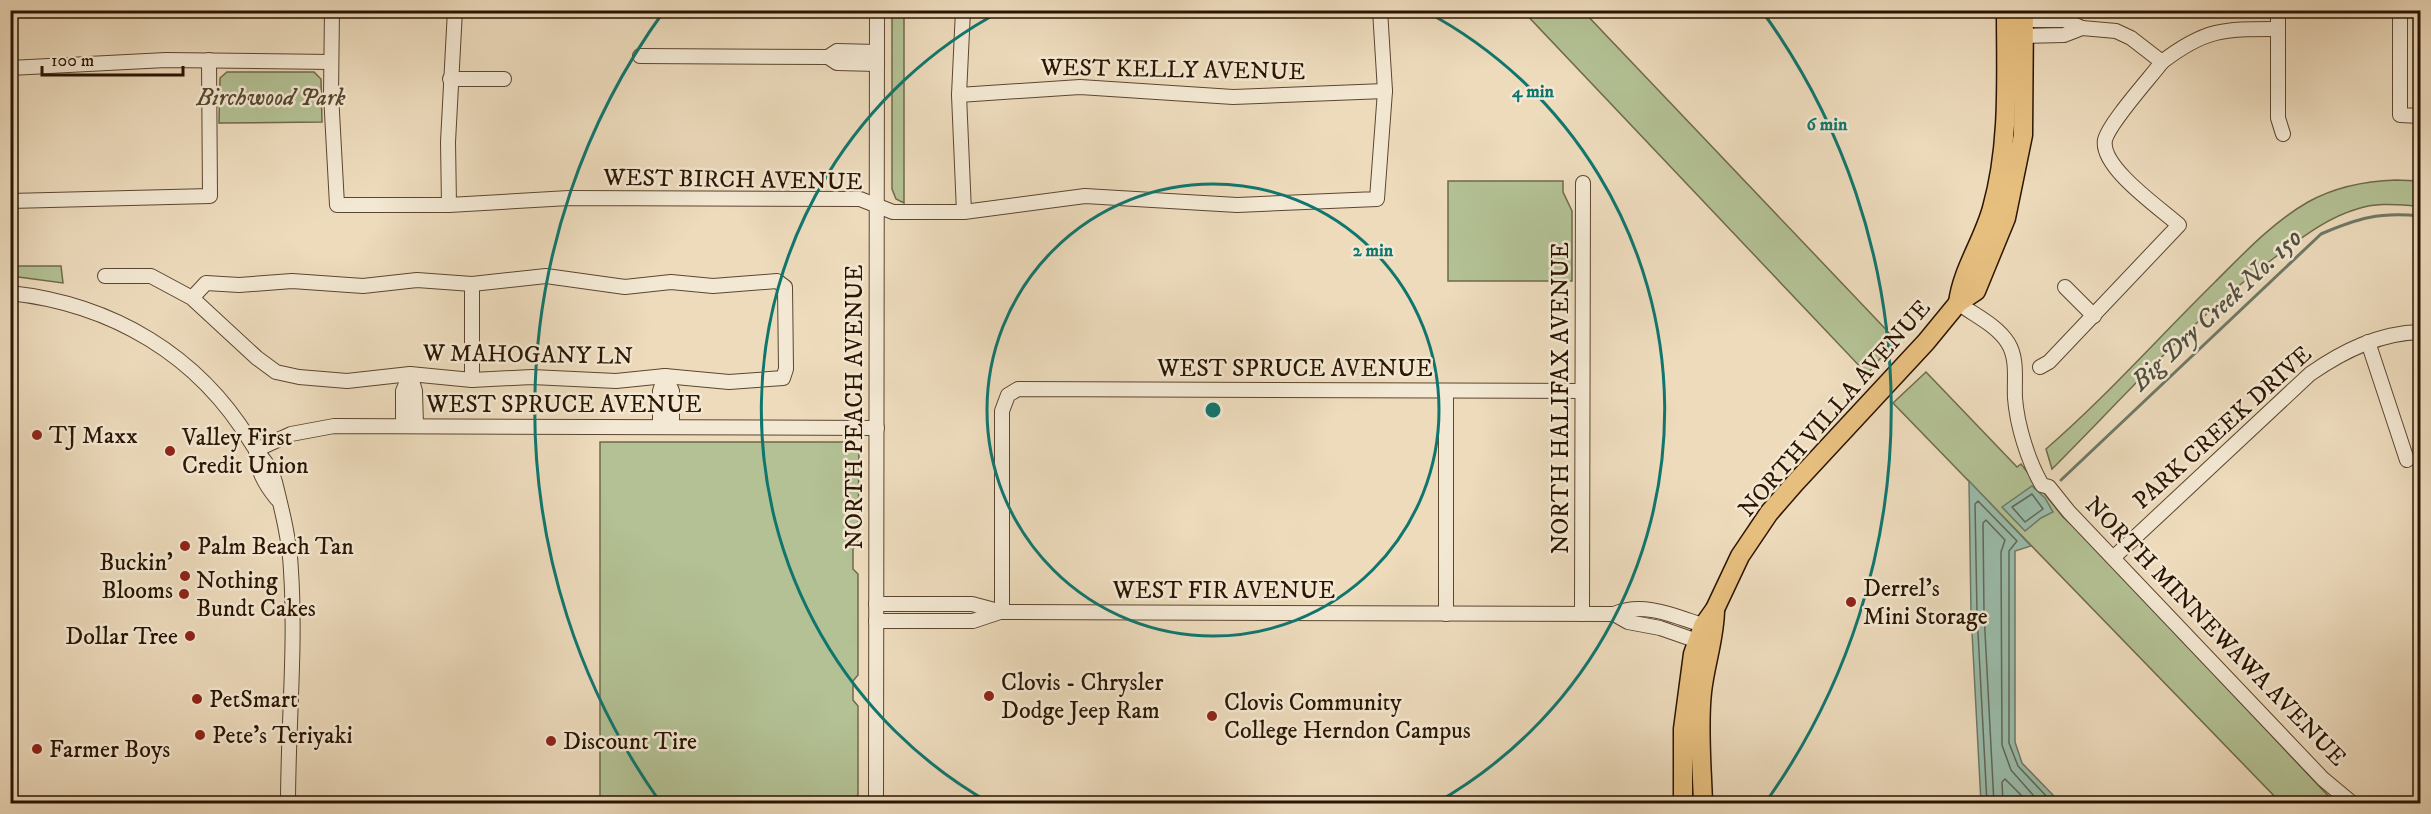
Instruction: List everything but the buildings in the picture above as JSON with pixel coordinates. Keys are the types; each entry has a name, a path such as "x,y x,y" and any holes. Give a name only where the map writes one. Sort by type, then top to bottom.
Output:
{"main road":[{"path":"1958,303 1976,291 2006,218 2024,135 2015,22"},
{"name":"NORTH VILLA AVENUE","path":"1683,804 1684,718 1706,635 1715,609 1740,556 1769,513 1926,342 1958,303"},
{"name":"NORTH VILLA AVENUE","path":"1703,804 1702,695 1706,635"}],"street":[{"path":"10,68 154,60 331,62 332,10"},
{"path":"449,205 450,79 455,10"},
{"name":"NORTH PEACH AVENUE","path":"876,804 877,10"},
{"path":"963,10 959,95 964,212"},
{"path":"1380,10 1385,91"},
{"path":"2278,10 2278,118 2283,134"},
{"path":"2400,10 2400,115 2421,116"},
{"path":"2015,22 2064,35 2082,28 2109,29 2124,34 2162,62"},
{"path":"2040,367 2049,362 2179,225 2114,168 2105,150 2109,131 2162,62 2201,36 2229,30 2278,29"},
{"path":"640,56 828,57 837,63 877,58"},
{"path":"10,201 210,196 208,60"},
{"name":"WEST BIRCH AVENUE","path":"331,62 337,205 449,205 569,198 860,199 894,212 964,212 1085,196 1237,205 1377,199 1385,91"},
{"path":"450,79 504,79"},
{"name":"WEST KELLY AVENUE","path":"959,95 1080,87 1233,97 1385,91"},
{"name":"NORTH HALIFAX AVENUE","path":"1582,614 1583,183"},
{"name":"W MAHOGANY LN","path":"105,276 151,276 192,298 257,358 276,372 299,377 347,381 410,374 472,380 532,377 616,381 665,376 729,382 783,378 786,369 785,287 777,282 713,286 671,282 625,286 546,276 472,284"},
{"path":"192,298 206,283 239,285 292,281 363,286 417,280 472,284 472,380"},
{"path":"2065,286 2094,316"},
{"path":"10,293 63,301 91,309 161,345 213,390 232,413 256,450 257,465 266,485 277,499 291,571 288,804"},
{"name":"NORTH MINNEWAWA AVENUE","path":"1958,303 2002,335 2012,350 2017,411 2032,458 2031,464 2042,485 2049,487 2069,512 2323,779 2353,804"},
{"name":"PARK CREEK DRIVE","path":"2114,557 2310,374 2332,359 2368,342 2388,336 2421,332"},
{"path":"2368,342 2407,459"},
{"path":"409,426 415,391 410,374"},
{"path":"665,376 672,391 666,427"},
{"name":"WEST SPRUCE AVENUE","path":"1002,612 1002,411 1008,395 1022,388 1582,391"},
{"path":"1446,392 1446,614"},
{"name":"WEST SPRUCE AVENUE","path":"256,450 291,434 311,428 409,426 877,428"},
{"name":"WEST FIR AVENUE","path":"876,604 972,604 1002,612 1614,615 1629,608 1645,609 1706,635"},
{"name":"WEST FIR AVENUE","path":"876,621 973,621 1002,612"}],"green space":[{"path":"892,11 904,11 904,203 896,199 892,189"},
{"path":"1523,11 1583,11 1896,340 1867,374"},
{"name":"Birchwood Park","path":"227,72 314,72 321,79 322,122 219,123 220,78"},
{"path":"2396,180 2420,181 2420,206 2381,205 2357,209 2324,223 2274,258 2187,333 2052,469 2046,449 2090,409 2236,260 2271,229 2295,210 2329,192 2362,183"},
{"path":"1448,181 1563,181 1563,192 1572,211 1572,281 1448,281"},
{"path":"11,266 61,266 63,283 11,276"},
{"path":"1926,372 2017,467 2021,464 2063,517 2085,537 2335,803 2281,803 1893,403"},
{"path":"600,442 851,442 859,448 858,544 853,549 853,569 858,574 858,675 853,681 853,700 858,706 858,795 854,799 600,798"}],"water":[{"path":"1969,481 2031,546 2015,551 2015,742 2022,763 2054,796 2055,803 1981,803 1971,613"},
{"path":"2032,486 2045,498 2053,512 2025,531 2002,507"}],"waterway":[{"name":"Big Dry Creek No. 150","path":"2061,480 2321,234 2369,218 2392,215 2420,216"}],"place":[{"name":"TJ Maxx","path":"37,435"},
{"name":"Valley First Credit Union","path":"170,451"},
{"name":"Palm Beach Tan","path":"185,546"},
{"name":"Buckin' Blooms","path":"185,576"},
{"name":"Nothing Bundt Cakes","path":"184,594"},
{"name":"Derrel's Mini Storage","path":"1851,602"},
{"name":"Dollar Tree","path":"190,636"},
{"name":"Clovis - Chrysler Dodge Jeep Ram","path":"989,696"},
{"name":"PetSmart","path":"197,699"},
{"name":"Clovis Community College Herndon Campus","path":"1212,716"},
{"name":"Pete's Teriyaki","path":"200,735"},
{"name":"Discount Tire","path":"551,741"},
{"name":"Farmer Boys","path":"37,749"}]}
